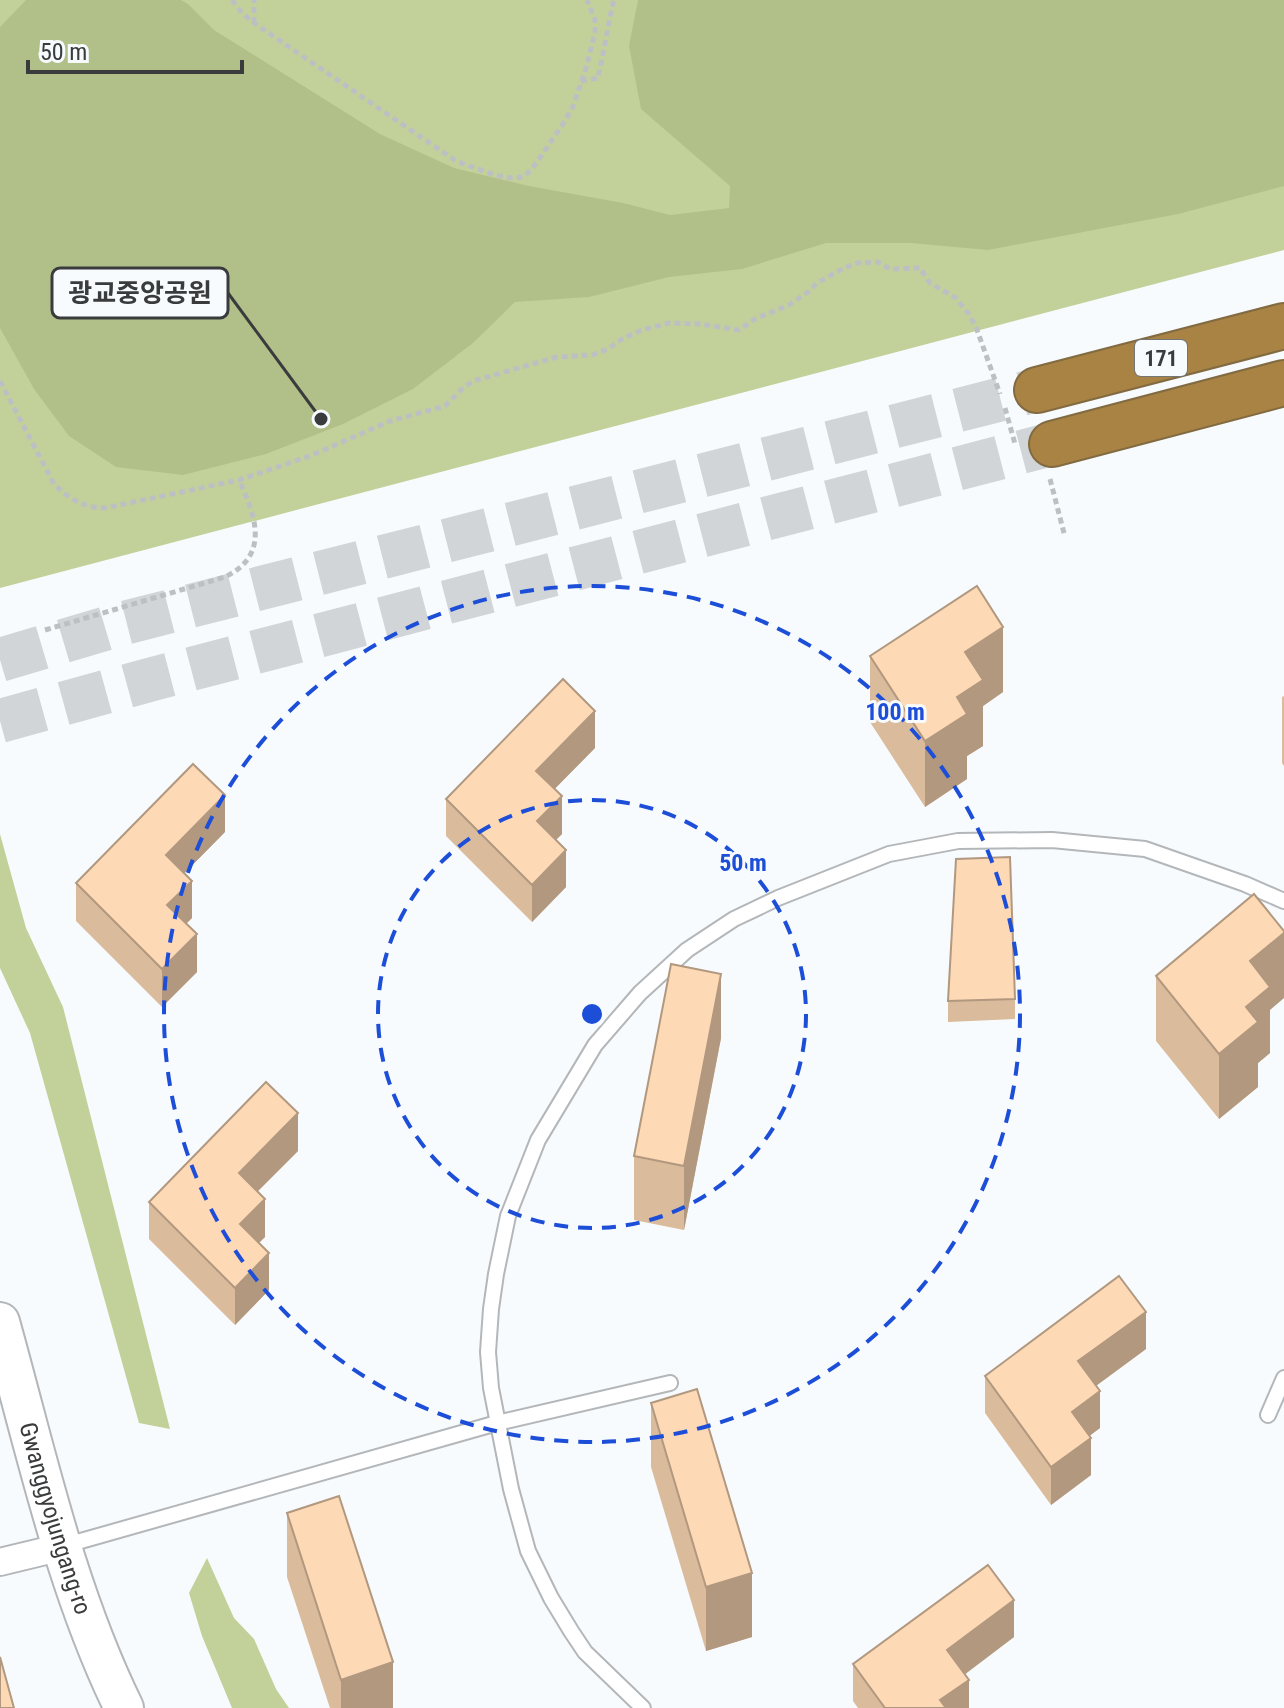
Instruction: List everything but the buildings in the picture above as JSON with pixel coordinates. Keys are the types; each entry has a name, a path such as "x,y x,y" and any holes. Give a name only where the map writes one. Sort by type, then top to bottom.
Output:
{"highway":[{"name":"171","path":"1037,390 1284,326"},
{"name":"171","path":"1039,456 1284,383"}],"main road":[{"name":"Gwanggyojungang-ro","path":"0,1322 62,1547 102,1662 124,1708"}],"street":[{"path":"0,1562 62,1547"}],"lane":[{"path":"643,1708 585,1652 551,1598 528,1551 497,1423 488,1352 496,1274 508,1216 538,1140 595,1045 640,993 687,950 734,919 889,854 958,841 1052,840 1145,849 1284,901"},
{"path":"1268,1415 1284,1378"},
{"path":"62,1547 497,1423 670,1383"}],"path":[{"path":"232,0 254,23 456,161 503,177 523,177 532,169 572,109 595,32 595,20 587,0"},
{"path":"254,0 254,23"},
{"path":"581,81 598,78 615,0"},
{"path":"0,381 54,484 75,501 93,508 105,508 239,480 310,456 390,421 445,406 473,381 557,357 592,355 642,330 669,323 739,330 755,319 789,305 817,283 857,263 878,262 890,269 920,268 930,283 956,298 976,327 997,386 1039,456 1065,537"},
{"path":"45,630 240,570 255,542 256,525 239,480"}],"green space":[{"path":"0,0 1284,0 1284,250 0,588"},
{"path":"26,0 181,0 214,30 380,134 454,168 670,215 729,208 730,186 641,109 629,46 638,0 1284,0 1284,186 1178,214 988,250 911,243 826,243 742,269 669,277 589,297 515,302 473,343 413,389 343,424 266,454 183,475 116,467 69,436 34,389 0,328 0,27"},
{"path":"0,834 26,928 63,1007 170,1429 139,1423 30,1033 0,968"},
{"path":"207,1558 234,1618 254,1639 276,1689 289,1708 232,1708 202,1636 189,1593"}],"tunnel":[{"path":"0,660 124,623 1037,390"},
{"path":"0,721 1052,444"}],"place":[{"name":"광교중앙공원","path":"321,419"}]}
